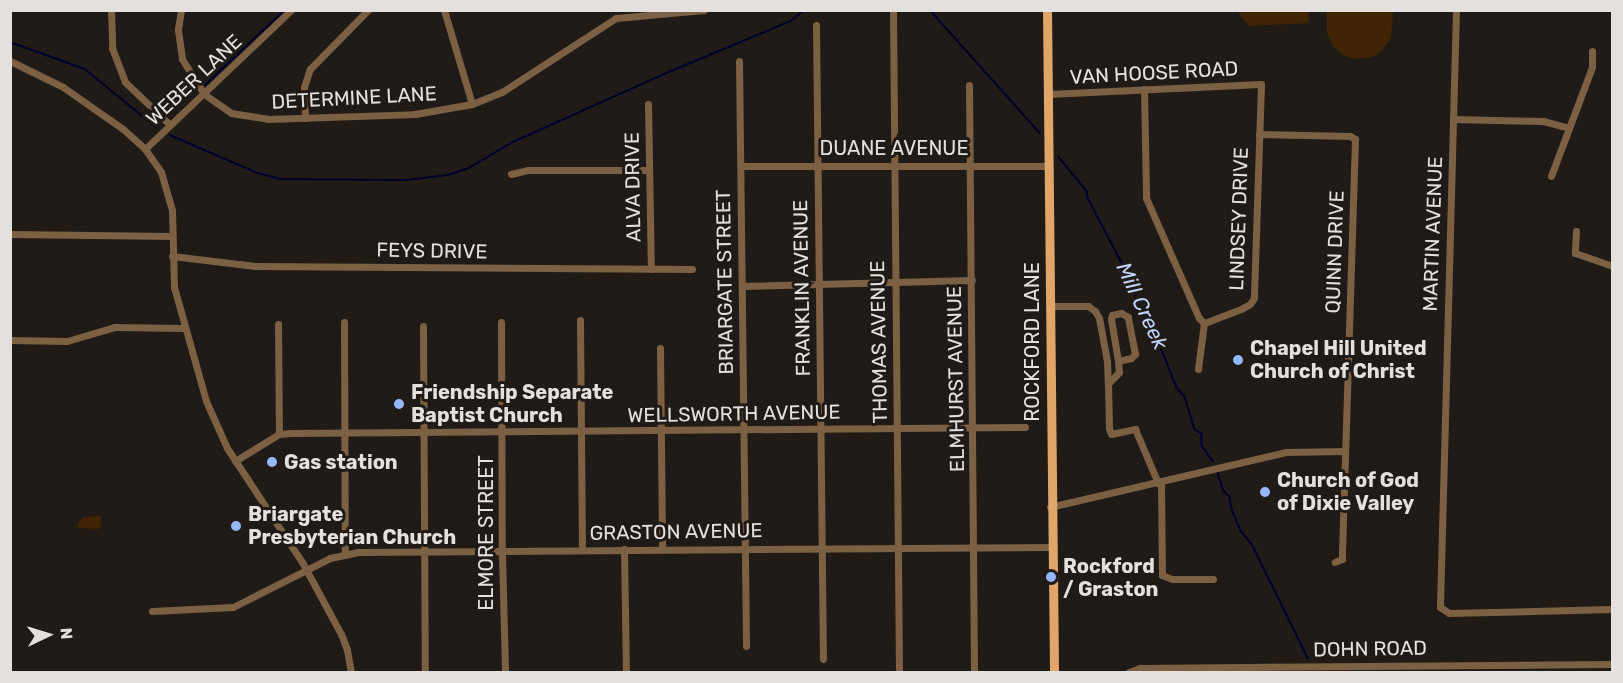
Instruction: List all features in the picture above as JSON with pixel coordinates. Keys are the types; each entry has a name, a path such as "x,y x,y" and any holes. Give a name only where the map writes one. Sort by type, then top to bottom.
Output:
{"main road":[{"name":"ROCKFORD LANE","path":"1047,10 1050,546 1053,672"}],"street":[{"path":"111,10 112,48 125,82 170,125"},
{"path":"181,10 178,39 182,58 204,94"},
{"name":"WEBER LANE","path":"145,148 291,10"},
{"path":"305,118 304,87 310,69 368,10"},
{"path":"444,10 472,104"},
{"name":"DETERMINE LANE","path":"204,94 220,107 240,116 268,119 433,112 472,104 502,92 612,21 625,16 704,10"},
{"name":"THOMAS AVENUE","path":"893,10 899,672"},
{"name":"MARTIN AVENUE","path":"1456,10 1440,607 1449,613 1612,609"},
{"name":"FRANKLIN AVENUE","path":"816,25 823,659"},
{"path":"1551,176 1592,67 1592,51"},
{"path":"10,61 77,96 130,134 145,148 161,172 168,189 172,215 174,287 206,401 235,461 306,570 344,639 351,672"},
{"name":"BRIARGATE STREET","path":"739,61 746,646"},
{"name":"VAN HOOSE ROAD","path":"1048,94 1261,84"},
{"name":"LINDSEY DRIVE","path":"1204,323 1250,304 1254,298 1261,84"},
{"name":"ELMHURST AVENUE","path":"969,86 974,672"},
{"path":"1144,89 1146,198 1199,318 1204,323 1198,369"},
{"name":"ALVA DRIVE","path":"648,104 651,269"},
{"path":"1453,119 1542,121 1569,128"},
{"name":"QUINN DRIVE","path":"1259,134 1350,136 1355,139 1345,451"},
{"name":"DUANE AVENUE","path":"741,166 1048,166"},
{"path":"511,174 528,170 649,170"},
{"path":"1576,231 1575,253 1612,266"},
{"path":"10,234 172,236"},
{"name":"FEYS DRIVE","path":"172,256 255,266 692,269"},
{"path":"742,286 895,284 972,280"},
{"path":"1050,306 1088,306 1099,318 1107,361 1111,434 1135,429 1159,483 1162,575 1172,579 1213,579"},
{"path":"1108,384 1119,372 1111,319 1112,315 1122,313 1128,317 1135,354 1118,361"},
{"path":"580,320 582,550"},
{"path":"344,322 345,553"},
{"name":"ELMORE STREET","path":"501,322 505,672"},
{"path":"235,461 279,434 278,324"},
{"path":"423,326 425,672"},
{"path":"10,340 67,341 115,327 184,328"},
{"path":"660,348 662,549"},
{"name":"WELLSWORTH AVENUE","path":"279,434 1025,427"},
{"path":"1050,507 1286,452 1345,451 1342,559 1335,562"},
{"name":"GRASTON AVENUE","path":"152,611 233,607 345,553 1050,546"},
{"path":"624,549 626,672"},
{"name":"DOHN ROAD","path":"1129,672 1140,668 1612,664"}],"shaded area":[{"path":"1237,11 1309,11 1309,23 1249,26"},
{"path":"1327,11 1393,11 1391,38 1382,51 1372,57 1355,59 1343,55 1334,48 1327,33"},
{"path":"101,516 101,527 98,529 79,528 77,525 83,517"}],"waterway":[{"path":"205,85 285,10"},
{"path":"170,135 258,173 280,179 406,180 448,175 469,168 513,142 669,72 791,21 804,10"},
{"name":"Mill Creek","path":"930,10 1040,133"},
{"path":"10,42 85,69 156,127"},
{"name":"Mill Creek","path":"1058,156 1087,191 1088,198 1121,261 1140,306 1154,329 1177,388 1185,397 1195,429 1202,434 1202,446 1213,461"},
{"name":"Mill Creek","path":"1218,473 1224,491 1230,497 1241,531 1252,544 1308,658"}],"place":[{"name":"Chapel Hill United Church of Christ","path":"1238,360"},
{"name":"Friendship Separate Baptist Church","path":"399,404"},
{"name":"Gas station","path":"272,462"},
{"name":"Church of God of Dixie Valley","path":"1265,492"},
{"name":"Briargate Presbyterian Church","path":"236,526"},
{"name":"Rockford / Graston","path":"1051,577"}]}
